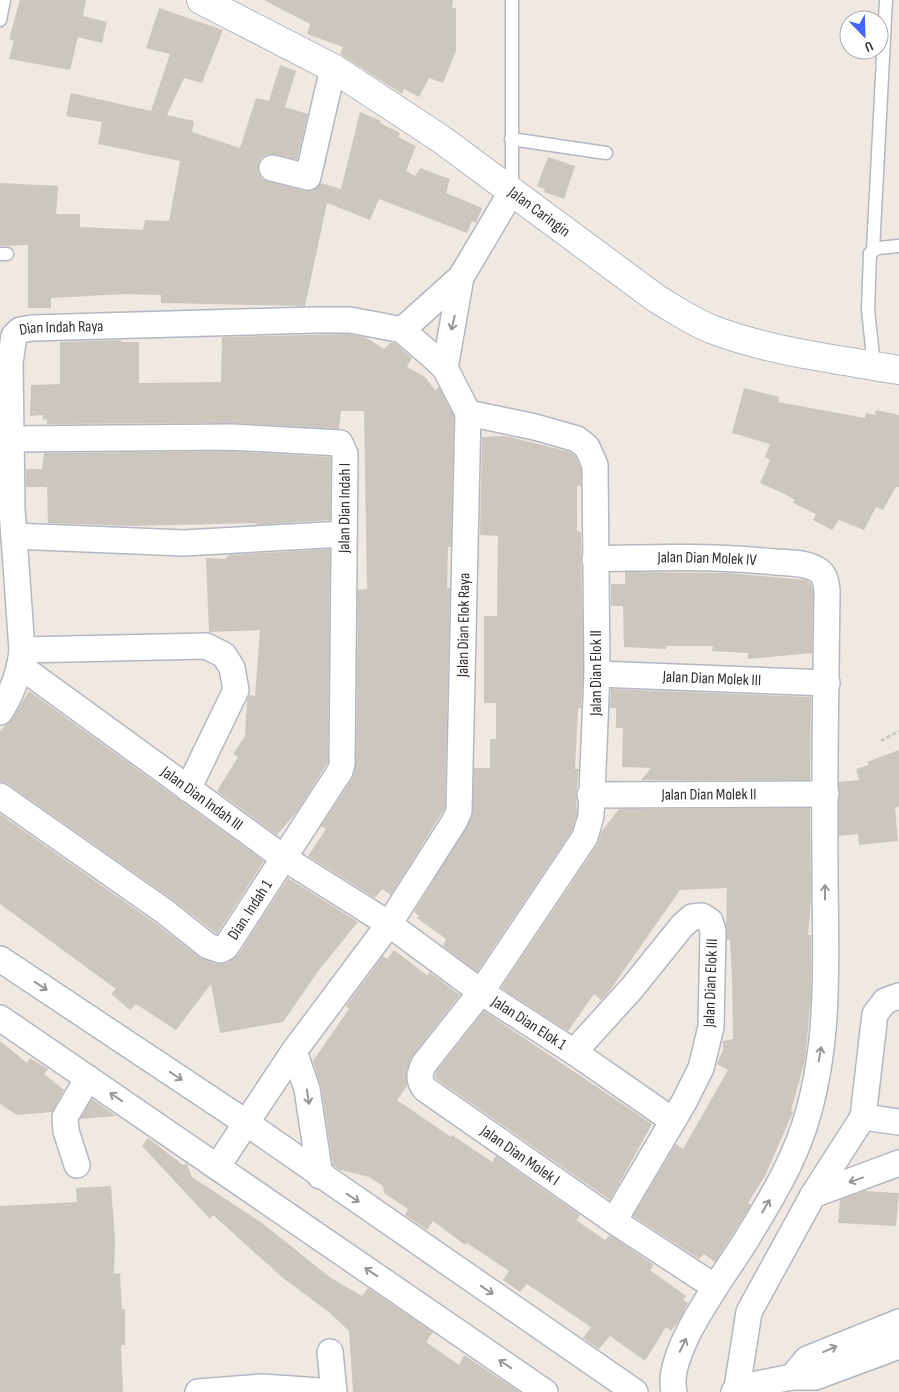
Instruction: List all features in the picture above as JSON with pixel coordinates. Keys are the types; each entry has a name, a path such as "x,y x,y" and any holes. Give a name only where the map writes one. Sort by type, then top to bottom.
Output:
{"main road":[{"name":"Jalan Caringin","path":"201,0 333,68 441,139 657,299 689,319 710,329 776,349 886,368"}],"street":[{"path":"272,168 308,177 333,68"},
{"path":"402,330 461,277 512,191"},
{"path":"444,368 461,277"},
{"name":"Dian Indah Raya","path":"0,712 8,699 21,658 10,439 12,341 20,330 52,327 350,320 402,330"},
{"name":"Jalan Dian Elok Raya","path":"217,1167 245,1122 294,1051 388,924 454,822 460,800 468,412 444,368 402,330"},
{"name":"Jalan Dian Elok II","path":"468,412 577,439 587,447 595,465 596,674 595,754 590,795 591,816 586,837 481,992"},
{"name":"Jalan Dian Indah I","path":"10,439 232,437 337,441 342,446 345,454 342,764 332,784 284,858"},
{"path":"14,536 184,543 344,534"},
{"name":"Jalan Dian Molek IV","path":"595,558 686,557 754,560 804,565 818,570 826,582 827,591 827,683"},
{"path":"21,658 206,646 224,655 232,668 236,690 188,789"},
{"name":"Jalan Dian Indah III","path":"21,658 188,789 284,858 388,924"},
{"name":"Jalan Dian Molek III","path":"596,674 827,683"},
{"path":"674,1392 673,1369 681,1348 715,1286 750,1235 778,1185 804,1128 815,1084 824,1036 826,1004 827,683"},
{"name":"Jalan Dian Molek II","path":"590,795 826,794"},
{"name":"Dian. Indah 1","path":"0,796 164,911 208,946 220,950 226,946 284,858"},
{"name":"Jalan Dian Elok III","path":"574,1052 632,988 682,926 692,917 702,916 710,921 713,931 711,1027 701,1068 684,1102 614,1221"},
{"name":"Jalan Dian Elok 1","path":"388,924 481,992 574,1052 672,1120"},
{"path":"0,959 245,1122 320,1176 635,1392"},
{"name":"Jalan Dian Molek I","path":"481,992 424,1064 420,1074 421,1084 424,1089 614,1221 715,1286"},
{"path":"899,996 884,1001 875,1014 863,1117 813,1195 749,1312 736,1390 792,1377 816,1377 899,1346"},
{"path":"0,1018 545,1392"},
{"path":"294,1051 307,1089 320,1176"},
{"path":"77,1165 66,1132 65,1118 88,1078"},
{"path":"863,1117 899,1122"},
{"path":"813,1195 899,1163"},
{"path":"792,1377 807,1359 899,1322"},
{"path":"198,1392 262,1387 334,1392 330,1352"}],"lane":[{"path":"0,20 4,0"},
{"path":"512,0 512,191"},
{"path":"886,0 873,250 870,253 868,310 886,368"},
{"path":"512,139 606,152"},
{"path":"873,250 899,246"}],"path":[{"path":"881,742 899,731"}],"building":[{"path":"20,0 86,0 83,16 107,22 102,43 78,37 70,70 9,59 14,41 9,39"},
{"path":"264,0 453,0 452,8 456,8 456,51 443,83 429,78 419,97 404,89 402,94 340,54 343,47 307,34 310,24"},
{"path":"159,8 223,30 202,83 184,78 167,115 194,121 192,132 240,148 256,98 269,101 280,65 296,71 285,107 308,114 297,160 268,154 261,158 258,165 258,172 262,179 305,191 312,191 321,183 341,189 360,112 381,121 380,123 400,133 398,137 416,146 406,171 415,176 420,168 450,179 446,193 482,208 476,223 472,221 467,233 379,199 370,220 327,203 305,306 161,303 161,295 125,294 51,298 51,308 28,308 28,245 0,246 0,183 58,186 56,214 80,214 80,227 143,230 145,220 169,221 180,161 98,144 102,122 66,116 71,93 151,111 170,54 146,48"},
{"path":"548,157 575,166 564,199 544,192 545,189 537,186"},
{"path":"349,334 365,337 384,349 390,343 395,343 412,358 407,367 425,377 435,390 439,387 454,416 451,547 448,547 447,588 450,588 445,808 391,895 382,889 375,898 308,856 326,829 321,826 352,779 356,764 358,590 367,589 364,411 341,411 339,429 231,423 47,424 47,419 43,420 43,415 30,416 31,385 60,384 60,342 121,340 122,342 139,342 139,383 221,382 222,337"},
{"path":"744,388 779,397 778,402 865,418 866,413 875,415 876,410 899,415 899,487 896,487 883,510 876,507 864,530 839,520 832,530 813,520 816,514 793,503 795,500 760,483 770,460 765,457 770,444 732,433"},
{"path":"506,436 570,452 575,456 581,468 581,486 577,486 577,531 581,532 583,674 581,708 578,709 575,769 579,769 576,795 577,814 572,831 477,972 443,946 446,939 417,918 419,916 414,912 472,817 474,768 490,768 490,739 496,739 496,703 484,703 484,616 497,616 498,536 480,535 482,437"},
{"path":"231,451 331,457 330,520 256,525 257,523 131,526 48,523 47,487 26,487 26,469 42,469 44,453"},
{"path":"330,549 328,762 298,810 277,835 217,791 238,757 233,754 245,736 247,701 249,695 255,696 260,630 209,632 206,558 225,559 229,555"},
{"path":"625,572 729,573 806,580 811,583 813,592 812,653 748,659 748,653 712,651 713,646 666,646 666,649 624,647 623,606 611,606 611,584 625,584"},
{"path":"611,689 811,697 810,780 641,780 651,768 622,767 623,728 616,728 616,708 610,708"},
{"path":"29,691 264,861 217,934 172,899 8,784 0,782 0,731 12,719"},
{"path":"899,750 899,806 895,808 898,841 859,845 858,834 839,836 839,782 859,780 856,769 869,765 867,762"},
{"path":"810,808 811,901 808,935 811,935 811,997 805,1060 791,1111 793,1112 765,1176 748,1203 751,1205 715,1262 704,1254 699,1259 633,1216 676,1144 683,1149 728,1070 717,1064 723,1050 723,1041 733,1039 730,940 727,940 726,924 727,888 680,890 608,993 601,1000 594,994 568,1031 501,988 597,845 602,831 619,809"},
{"path":"0,814 155,923 199,957 215,964 226,963 238,955 288,878 358,922 319,970 283,1022 220,1033 211,984 176,1030 136,1004 130,1010 111,994 116,989 0,904"},
{"path":"394,950 428,976 429,972 460,995 411,1058 406,1072 407,1086 397,1100 492,1162 496,1156 580,1215 576,1220 605,1240 610,1235 654,1265 650,1270 686,1296 683,1300 688,1303 680,1319 671,1331 666,1327 645,1361 610,1336 599,1349 583,1338 591,1327 527,1284 520,1292 503,1280 509,1271 467,1243 465,1245 433,1221 427,1230 405,1215 408,1209 384,1193 383,1186 369,1177 340,1170 333,1165 321,1087 313,1061 349,1009 346,1006 383,956 387,959"},
{"path":"484,1011 652,1124 610,1200 435,1078 436,1072"},
{"path":"0,1041 27,1063 30,1058 48,1069 44,1074 64,1090 52,1112 17,1115 0,1104"},
{"path":"92,1099 116,1116 80,1119"},
{"path":"148,1138 183,1165 187,1164 192,1177 262,1223 331,1278 362,1296 368,1288 433,1332 426,1342 459,1365 464,1355 520,1392 353,1392 349,1331 330,1313 283,1278 213,1215 210,1219 142,1146"},
{"path":"111,1186 115,1239 114,1274 120,1273 122,1309 125,1309 125,1345 121,1345 123,1392 0,1392 0,1206 77,1202 76,1188"},
{"path":"864,1191 899,1193 896,1226 838,1223 840,1200"}]}
